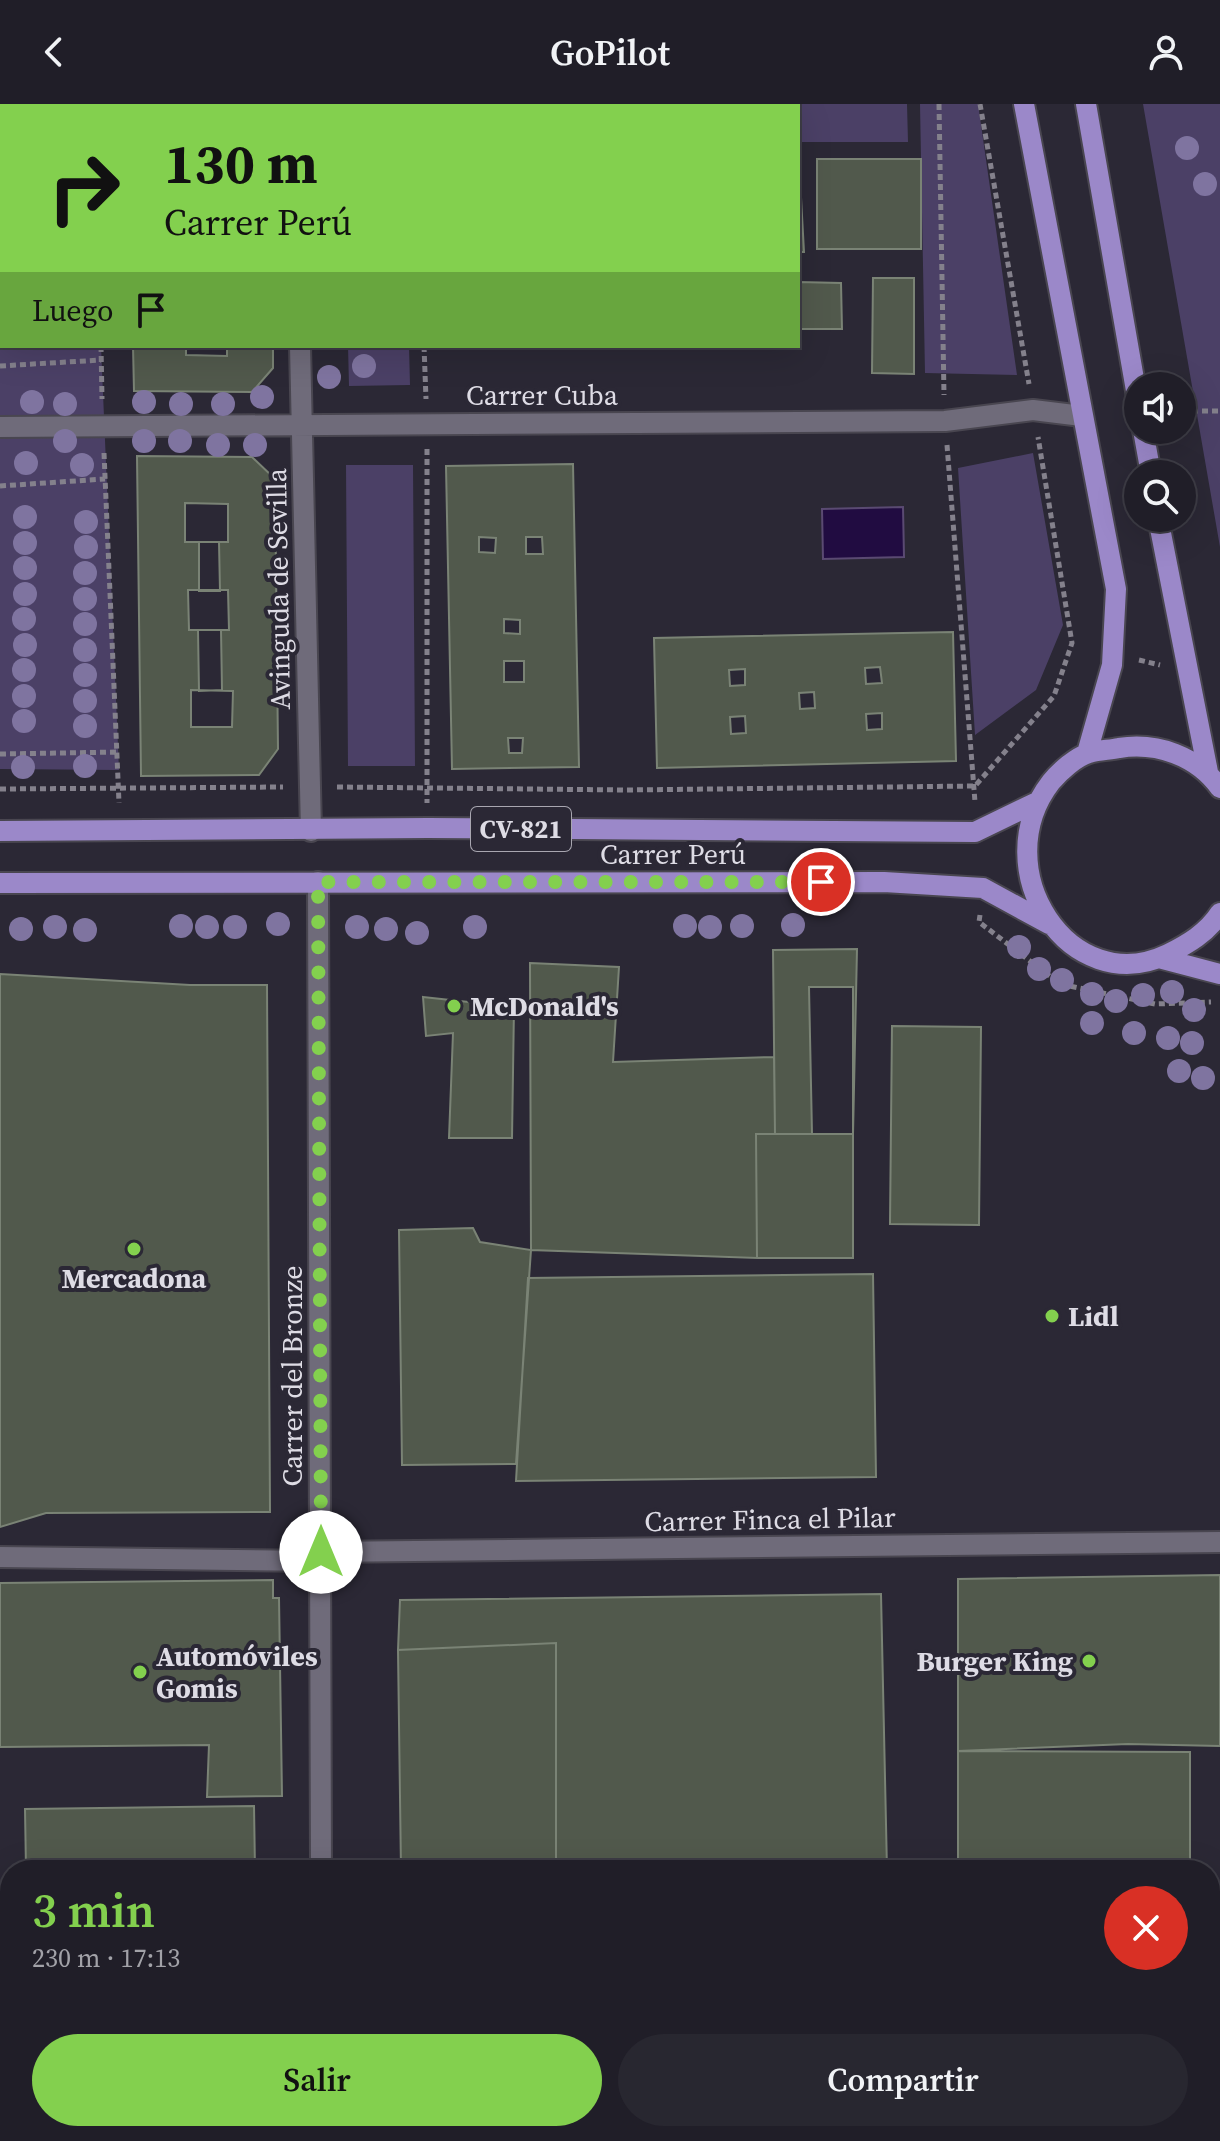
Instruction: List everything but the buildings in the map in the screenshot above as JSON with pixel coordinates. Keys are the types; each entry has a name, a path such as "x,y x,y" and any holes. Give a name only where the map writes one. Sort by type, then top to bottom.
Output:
{"main road":[{"path":"1024,104 1116,589 1113,654 1087,753"},
{"path":"1086,104 1133,372"},
{"name":"CV-821","path":"1161,532 1186,670 1214,780"},
{"name":"CV-821","path":"1214,780 1146,744 1087,753 1059,773 1035,803 1025,845 1027,876 1049,924 1085,952 1119,964 1159,958 1192,942 1220,913"},
{"name":"Carrer Perú","path":"0,831 428,828 975,832 1035,803"},
{"name":"Carrer Perú","path":"0,883 884,882 983,888 1049,924"},
{"name":"CV-821","path":"1159,958 1220,974"}],"street":[{"name":"Avinguda de Sevilla","path":"300,348 311,831"},
{"name":"Carrer Cuba","path":"0,427 945,421 1033,410 1082,416"},
{"name":"Carrer del Bronze","path":"318,882 321,1860"},
{"name":"Carrer Finca el Pilar","path":"0,1557 320,1556 1220,1542"}],"path":[{"path":"101,348 119,752 118,832"},
{"path":"424,348 428,828"},
{"path":"0,366 101,360"},
{"path":"1196,411 1220,411"},
{"path":"0,486 105,479"},
{"path":"1072,643 1186,670"},
{"path":"0,789 310,786 626,790 975,786 1054,696"},
{"path":"0,754 119,752"}],"shaded area":[{"path":"800,104 907,104 908,142 800,142"},
{"path":"920,104 978,104 1017,375 925,373"},
{"path":"1143,104 1220,104 1220,547 1196,409 1196,372 1190,372"},
{"path":"0,348 101,348 119,770 0,769"},
{"path":"348,348 409,348 410,385 349,386"},
{"path":"1033,453 1063,625 1036,690 975,735 958,468"},
{"path":"346,465 413,465 415,766 348,766"},
{"path":"903,507 904,557 823,559 822,509"}],"place":[{"name":"McDonald's","path":"454,1006"},
{"name":"Mercadona","path":"134,1249"},
{"name":"Lidl","path":"1052,1316"},
{"name":"Burger King","path":"1089,1661"},
{"name":"Automóviles Gomis","path":"140,1672"}],"route":[{"path":"321,1552 318,882 821,882"}]}
